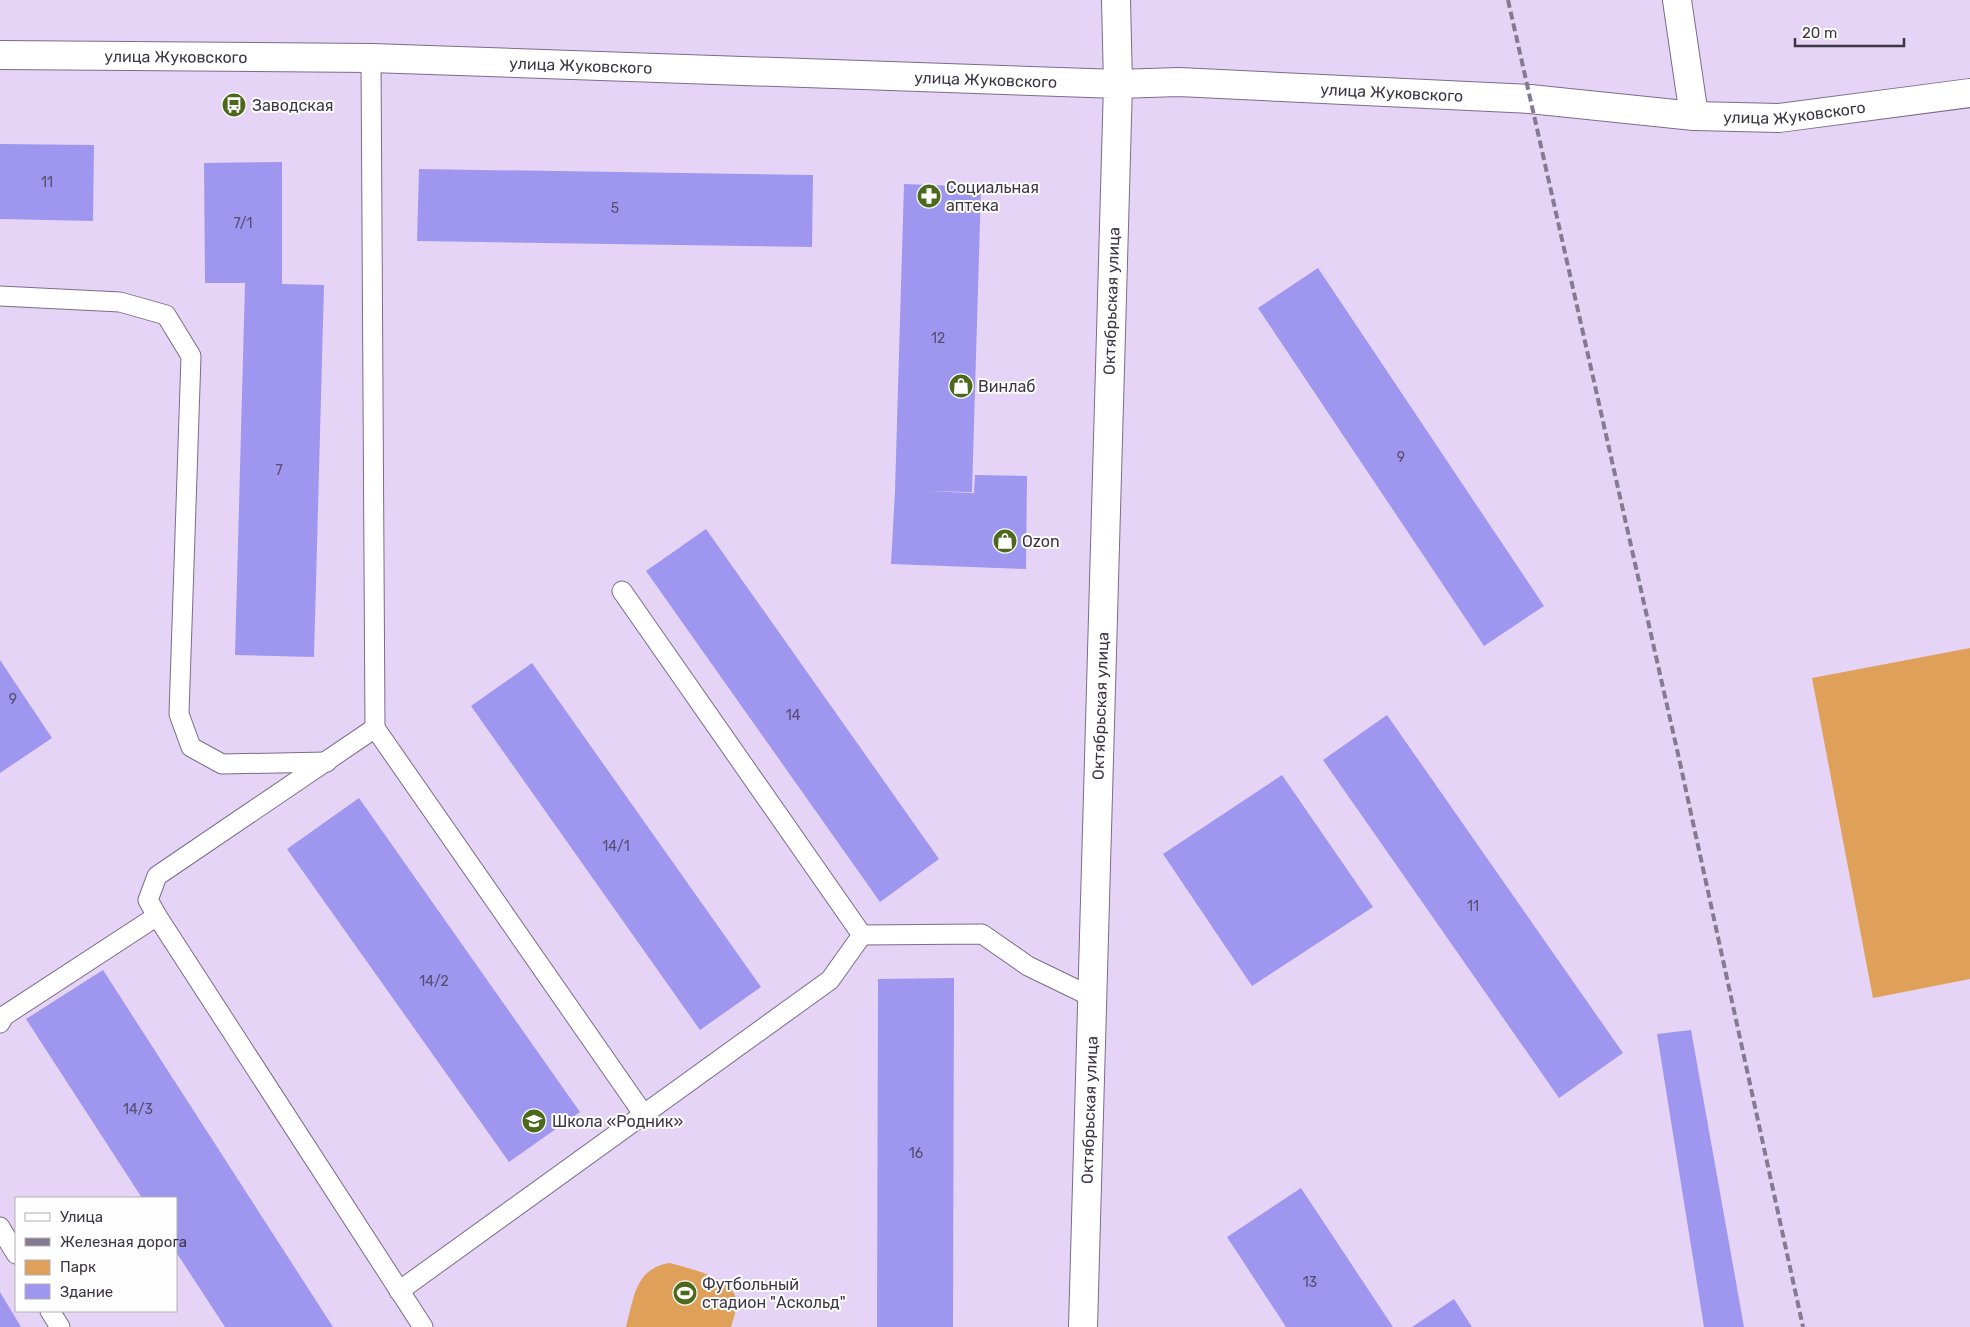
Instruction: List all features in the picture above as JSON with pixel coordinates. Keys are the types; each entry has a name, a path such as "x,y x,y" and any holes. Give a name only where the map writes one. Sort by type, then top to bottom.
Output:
{"main road":[{"name":"Октябрьская улица","path":"1083,1327 1118,84 1116,0"},
{"path":"1677,0 1694,116"},
{"name":"улица Жуковского","path":"0,55 371,58 1118,84 1179,82 1530,99 1694,116 1779,118 1970,92"}],"lane":[{"path":"371,58 375,728 644,1115"},
{"path":"0,296 120,302 166,315 191,356 179,714 191,747 222,764 327,762"},
{"path":"622,591 862,935"},
{"path":"375,728 157,876 148,900 423,1327"},
{"path":"0,1023 4,1016 157,916"},
{"path":"862,935 982,934 1028,966 1092,997"},
{"path":"399,1291 830,980 862,935"},
{"path":"0,1227 15,1252"},
{"path":"51,1312 60,1327"}],"green space":[{"path":"1970,648 1970,979 1873,998 1812,678"},
{"name":"Футбольный стадион \"Аскольд\"","path":"670,1263 711,1276 729,1287 735,1295 737,1304 731,1327 626,1327 634,1295 643,1278 649,1271 658,1266"}],"building":[{"path":"0,144 94,145 93,221 0,219"},
{"path":"282,162 282,284 324,285 314,657 235,655 245,283 205,283 204,163"},
{"path":"419,169 813,175 812,247 417,241"},
{"path":"904,184 981,187 972,492 925,491 974,493 975,475 1027,476 1026,569 891,564 895,491"},
{"path":"1318,268 1544,606 1484,646 1258,308"},
{"path":"706,529 939,859 880,902 646,571"},
{"path":"0,660 52,738 0,773"},
{"path":"532,663 761,987 700,1030 471,706"},
{"path":"1387,715 1623,1053 1559,1098 1323,760"},
{"path":"1282,775 1373,907 1252,986 1163,854"},
{"path":"359,798 580,1112 509,1162 287,849"},
{"path":"103,970 333,1327 225,1327 178,1255 178,1197 141,1197 26,1019"},
{"path":"954,978 953,1327 877,1327 878,979"},
{"path":"1691,1030 1744,1327 1704,1327 1657,1034"},
{"path":"1301,1188 1393,1327 1286,1327 1227,1237"},
{"path":"0,1292 21,1327 0,1327"},
{"path":"1454,1299 1472,1327 1412,1327"}],"railway":[{"path":"1508,0 1680,763 1803,1327"}],"place":[{"name":"Заводская","path":"234,105"},
{"name":"Социальная аптека","path":"929,196"},
{"name":"Винлаб","path":"961,386"},
{"name":"Ozon","path":"1005,541"},
{"name":"Школа «Родник»","path":"534,1121"},
{"name":"Футбольный стадион \"Аскольд\"","path":"685,1293"}]}
